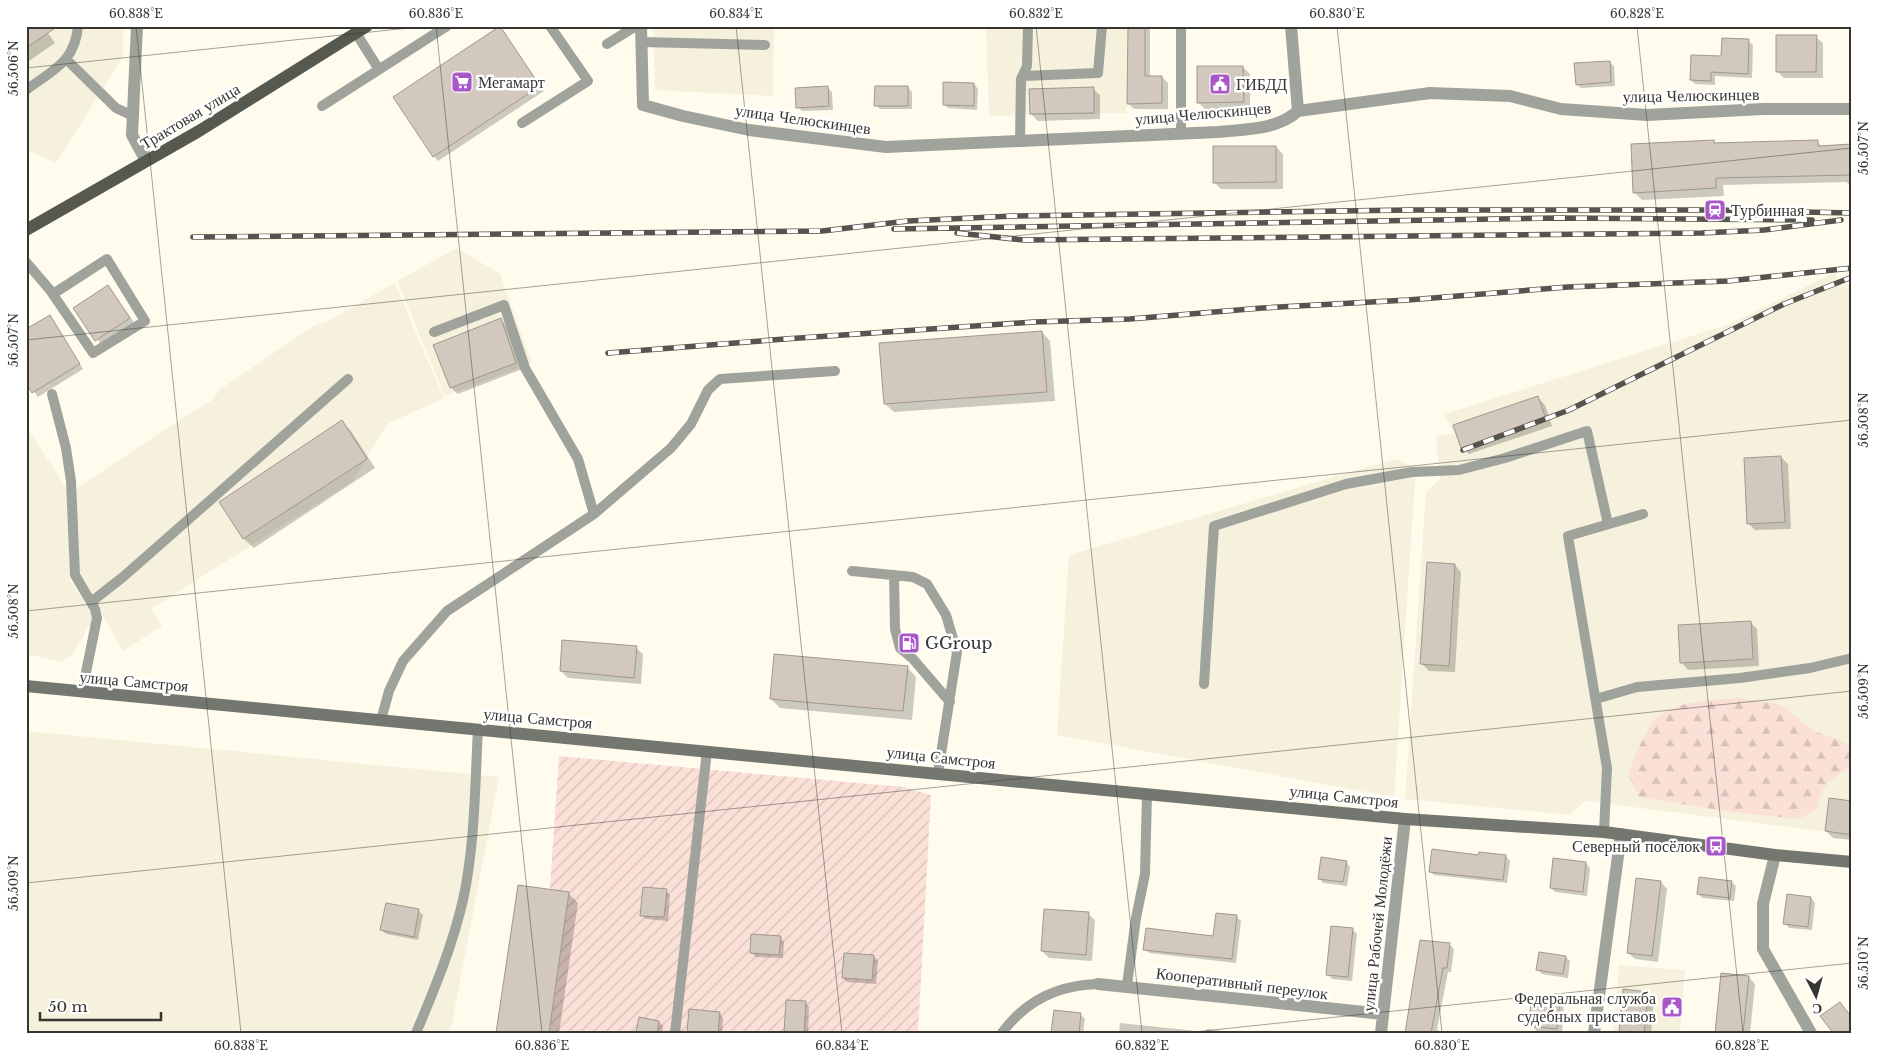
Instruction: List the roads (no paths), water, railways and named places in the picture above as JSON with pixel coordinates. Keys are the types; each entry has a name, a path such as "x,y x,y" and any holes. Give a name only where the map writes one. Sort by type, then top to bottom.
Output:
{"main road":[{"name":"Трактовая улица","path":"26,230 146,161 367,26"}],"street":[{"path":"137,26 132,135 146,161"},
{"path":"642,26 642,42"},
{"path":"1291,26 1298,111"},
{"name":"улица Челюскинцев","path":"642,42 643,105 683,116 749,130 832,142 886,147 1181,134 1268,126 1287,121 1298,111 1430,93 1510,96 1561,109 1647,115 1763,109 1852,109"},
{"name":"улица Самстроя","path":"26,686 1405,819 1604,832 1775,855 1852,862"},
{"name":"улица Рабочей Молодёжи","path":"1380,1033 1405,819"},
{"path":"1594,1033 1621,834"},
{"path":"1775,855 1763,904 1763,949 1811,1033"},
{"name":"Кооперативный переулок","path":"1098,984 1290,1006 1383,1014"}],"lane":[{"path":"26,90 67,60 77,39 78,26"},
{"path":"322,106 378,68 447,26"},
{"path":"522,123 588,81 550,26"},
{"path":"607,44 636,26"},
{"path":"1020,142 1023,76 1027,66 1028,26"},
{"path":"1023,76 1098,73 1102,26"},
{"path":"1181,26 1181,134"},
{"path":"356,33 378,68"},
{"path":"642,42 765,45"},
{"path":"67,60 116,108 133,116"},
{"path":"26,262 53,294 93,353 145,321 107,259 53,294"},
{"path":"434,332 504,305 525,368 578,459 594,514"},
{"path":"381,720 389,691 404,661 448,611 594,514 671,448 690,424 708,390 720,379 835,371"},
{"path":"91,602 348,379"},
{"path":"52,394 66,448 71,480 75,575 91,602 97,618 82,692"},
{"path":"1204,684 1214,526 1346,484 1412,472 1459,470 1505,458 1587,430 1608,524"},
{"path":"1604,832 1607,768 1568,536 1643,514"},
{"path":"852,571 913,577 927,584 946,615 957,652 938,773"},
{"path":"894,575 895,629 900,648 913,659 950,702"},
{"path":"1596,699 1637,687 1749,677 1810,668 1852,658"},
{"path":"416,1033 447,959 463,898 471,834 478,729"},
{"path":"675,1033 708,751"},
{"path":"1127,986 1136,918 1145,874 1147,794"},
{"path":"1002,1033 1014,1017 1044,996 1075,984 1098,984"}],"railway":[{"path":"193,237 822,231 908,221 1013,216 1409,210 1715,210 1852,213"},
{"path":"894,229 1560,218 1812,220"},
{"path":"957,233 1024,240 1702,233 1764,230 1841,220"},
{"path":"608,353 1034,322 1130,319 1262,308 1408,300 1568,287 1728,281 1852,268"},
{"path":"1463,450 1569,410 1784,304 1852,277"}],"place":[{"name":"Мегамарт","path":"462,82"},
{"name":"ГИБДД","path":"1220,84"},
{"name":"Турбинная","path":"1715,210"},
{"name":"GGroup","path":"909,643"},
{"name":"Северный посёлок","path":"1716,846"},
{"name":"Федеральная служба судебных приставов","path":"1672,1007"}]}
